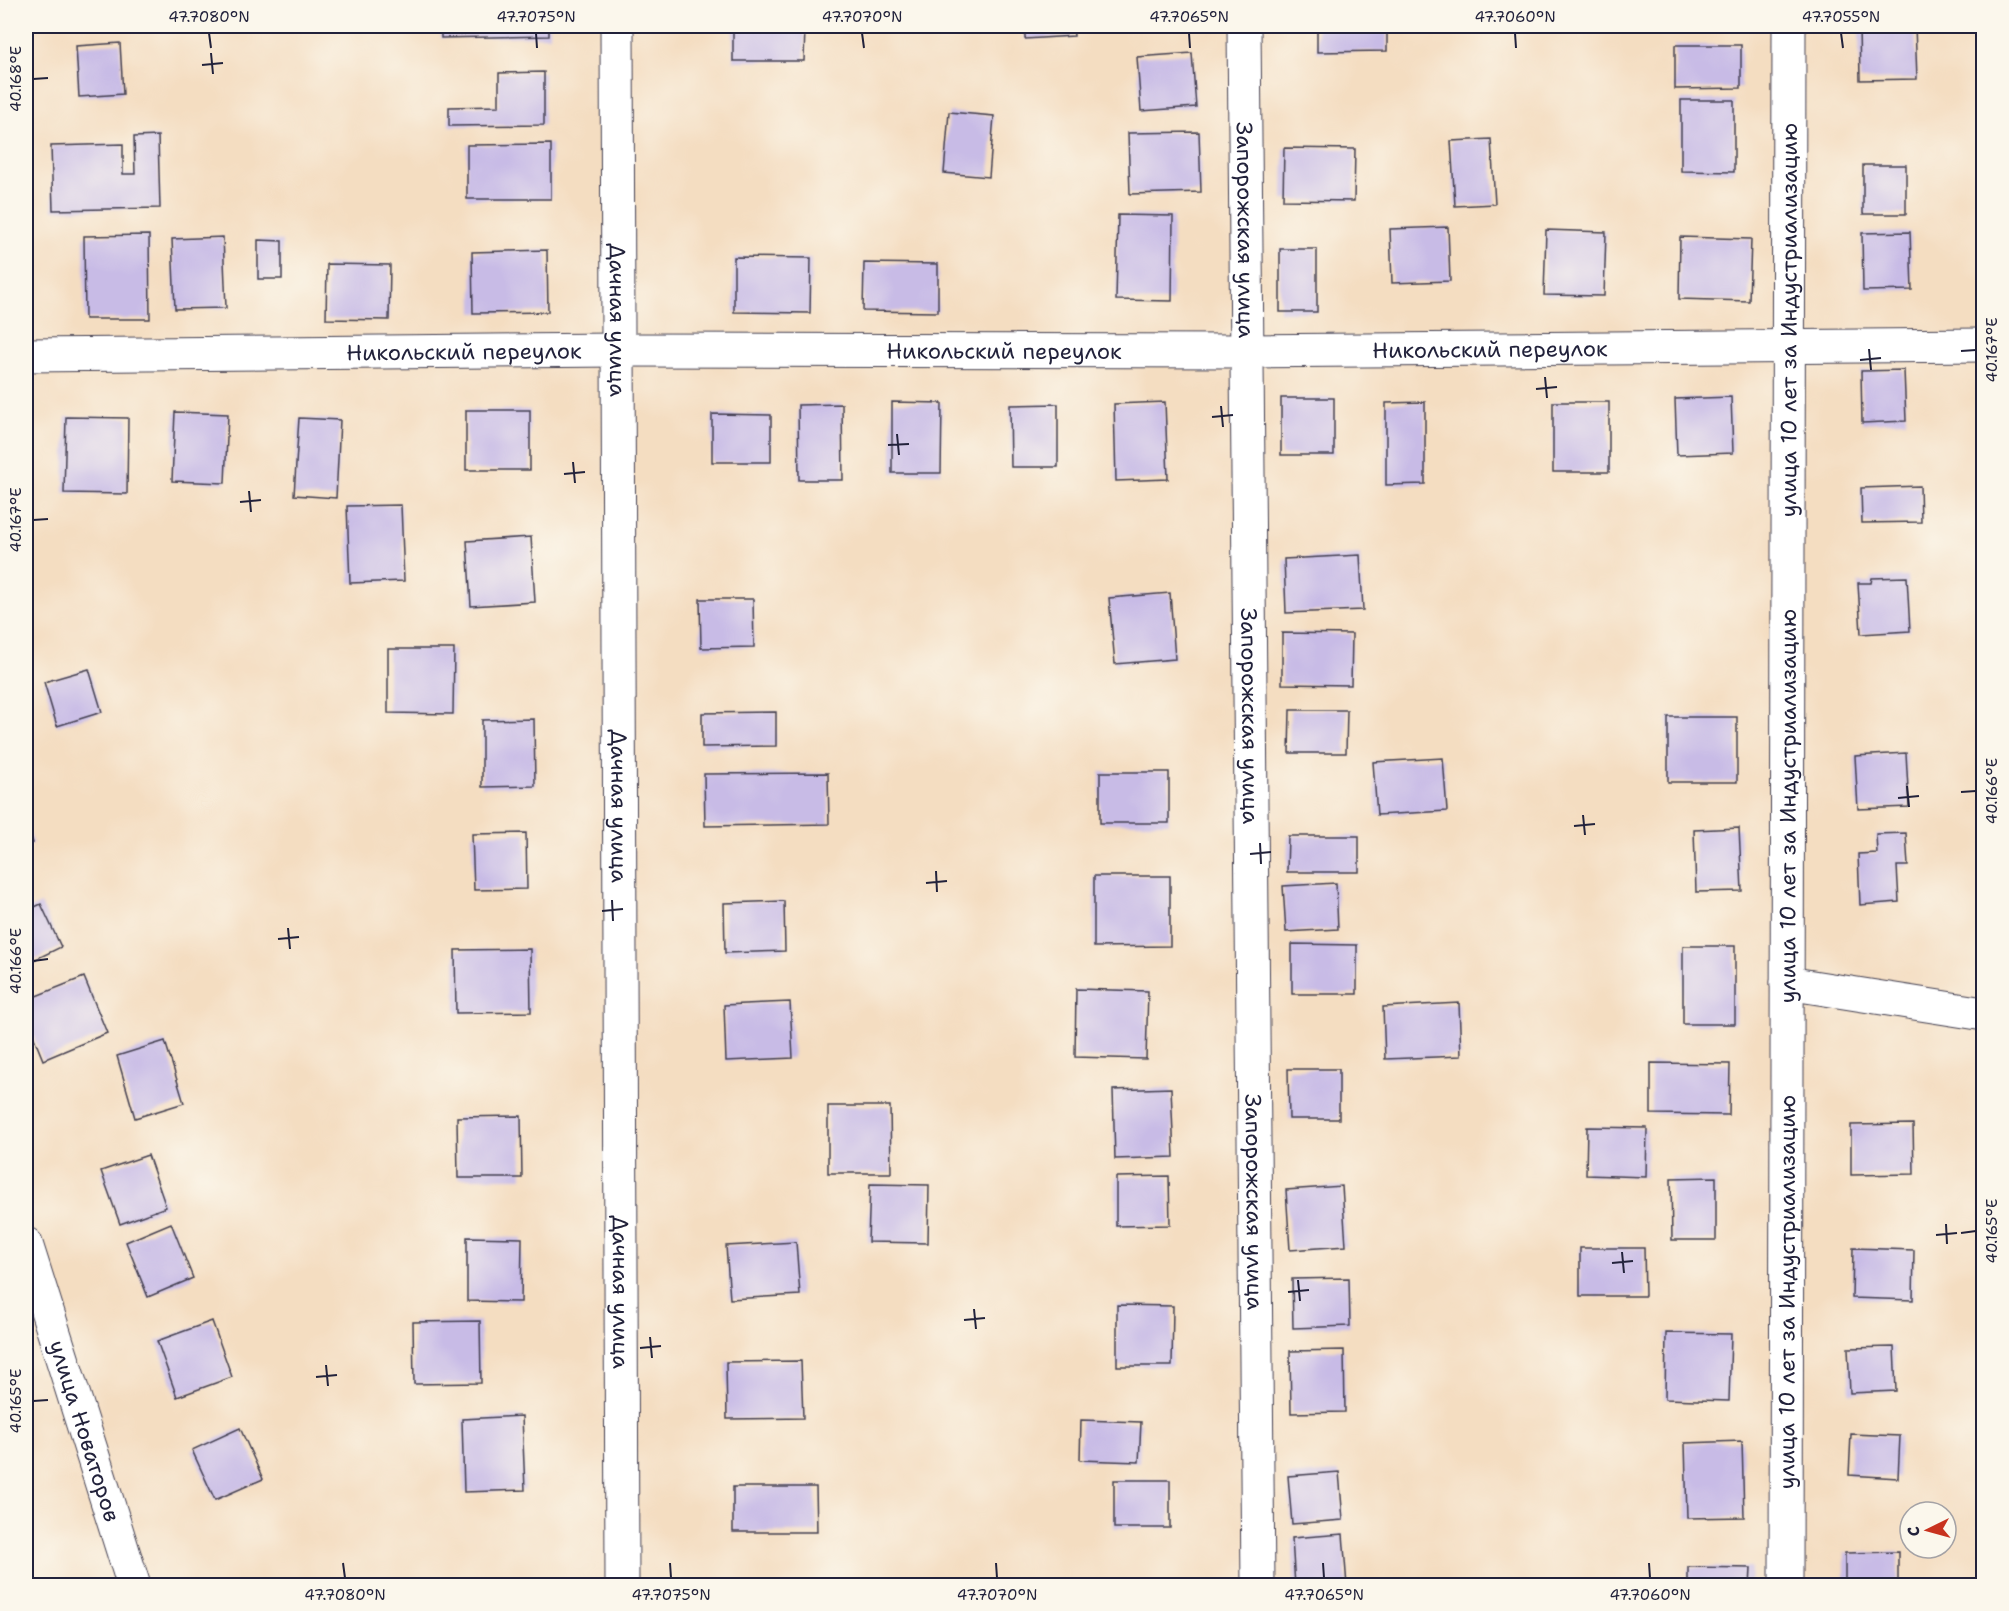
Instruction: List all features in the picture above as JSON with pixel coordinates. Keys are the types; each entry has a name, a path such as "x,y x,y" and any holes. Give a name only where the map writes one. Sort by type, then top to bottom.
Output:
{"street":[{"name":"Дачная улица","path":"617,26 622,1586"},
{"name":"Запорожская улица","path":"1244,26 1258,1586"},
{"name":"улица 10 лет за Индустриализацию","path":"1786,1586 1789,26"},
{"name":"Никольский переулок","path":"26,355 618,350 1246,351 1983,345"},
{"path":"1788,983 1983,1014"},
{"name":"улица Новаторов","path":"26,1244 134,1586"}],"building":[{"path":"441,26 549,26 549,36 441,38"},
{"path":"733,26 805,26 804,61 733,61"},
{"path":"1025,26 1073,26 1074,36 1025,39"},
{"path":"1317,26 1387,26 1387,51 1317,52"},
{"path":"1859,26 1915,26 1917,79 1860,80"},
{"path":"120,43 123,94 79,97 76,46"},
{"path":"1675,45 1741,45 1741,88 1675,89"},
{"path":"1192,53 1196,107 1141,111 1137,57"},
{"path":"544,72 544,125 449,126 449,107 499,106 499,73"},
{"path":"1681,100 1734,100 1734,172 1681,171"},
{"path":"949,112 994,116 989,177 944,173"},
{"path":"1199,132 1201,192 1130,194 1128,133"},
{"path":"158,136 160,208 53,210 51,146 123,144 123,174 135,174 134,137"},
{"path":"1491,139 1495,204 1455,206 1451,141"},
{"path":"551,144 551,199 467,199 467,145"},
{"path":"1284,148 1355,149 1354,201 1283,200"},
{"path":"1863,165 1906,165 1906,214 1863,214"},
{"path":"1118,215 1173,216 1172,301 1116,300"},
{"path":"1448,227 1450,281 1392,283 1390,229"},
{"path":"1546,230 1606,232 1604,296 1544,295"},
{"path":"1910,232 1912,290 1863,291 1862,233"},
{"path":"149,235 150,319 85,319 84,236"},
{"path":"223,237 226,308 175,309 172,239"},
{"path":"1680,237 1751,239 1749,301 1679,299"},
{"path":"258,240 282,241 282,279 258,279"},
{"path":"1280,249 1317,249 1317,312 1280,312"},
{"path":"547,250 548,312 473,313 472,252"},
{"path":"734,257 811,258 810,313 734,312"},
{"path":"864,263 938,264 938,312 863,311"},
{"path":"327,264 390,265 389,320 326,319"},
{"path":"1904,370 1906,421 1862,423 1861,371"},
{"path":"1731,397 1733,453 1677,455 1675,399"},
{"path":"1281,398 1334,398 1334,455 1281,455"},
{"path":"892,402 942,403 941,473 892,473"},
{"path":"1165,402 1168,479 1116,481 1114,404"},
{"path":"1425,402 1425,484 1386,485 1386,403"},
{"path":"1553,402 1609,402 1609,472 1553,472"},
{"path":"842,404 843,480 799,480 798,405"},
{"path":"1058,404 1058,467 1011,467 1010,405"},
{"path":"466,410 530,410 530,470 466,470"},
{"path":"175,412 228,414 225,483 172,481"},
{"path":"712,414 771,415 771,462 712,462"},
{"path":"66,417 128,418 127,494 64,493"},
{"path":"299,418 340,420 336,498 294,495"},
{"path":"1920,486 1921,522 1862,523 1861,488"},
{"path":"401,505 404,581 350,583 347,506"},
{"path":"531,537 535,602 471,606 467,541"},
{"path":"1360,555 1363,610 1286,613 1284,559"},
{"path":"1907,577 1910,631 1861,634 1858,583 1871,583 1872,578"},
{"path":"1170,593 1175,659 1115,664 1109,598"},
{"path":"700,599 753,599 754,647 701,648"},
{"path":"1282,633 1352,634 1351,685 1282,684"},
{"path":"388,649 454,649 453,714 388,713"},
{"path":"89,669 102,712 57,726 44,682"},
{"path":"1290,710 1347,710 1346,753 1289,753"},
{"path":"776,712 776,746 702,747 702,713"},
{"path":"1668,717 1737,717 1737,782 1668,782"},
{"path":"534,719 535,786 482,787 482,720"},
{"path":"1906,753 1909,807 1858,809 1855,756"},
{"path":"1443,758 1447,811 1377,815 1373,762"},
{"path":"1100,772 1169,772 1169,823 1100,823"},
{"path":"828,773 829,824 705,826 704,774"},
{"path":"26,823 33,843 26,846"},
{"path":"1739,828 1742,891 1696,892 1694,830"},
{"path":"526,833 527,889 474,890 472,834"},
{"path":"1906,833 1908,866 1897,866 1899,902 1860,905 1858,854 1877,853 1876,834"},
{"path":"1288,836 1359,836 1359,872 1287,872"},
{"path":"1094,876 1170,876 1170,946 1094,947"},
{"path":"1336,883 1338,929 1286,932 1283,886"},
{"path":"784,901 785,951 725,953 724,903"},
{"path":"41,904 61,947 26,964 26,911"},
{"path":"1292,944 1357,945 1357,994 1292,994"},
{"path":"1683,946 1735,946 1735,1024 1683,1024"},
{"path":"530,949 531,1012 456,1013 455,950"},
{"path":"84,977 107,1033 43,1060 26,1018 26,1000"},
{"path":"1076,989 1148,991 1146,1059 1075,1057"},
{"path":"790,1002 793,1058 726,1061 724,1005"},
{"path":"1459,1003 1461,1056 1385,1059 1383,1007"},
{"path":"165,1041 184,1103 135,1118 117,1056"},
{"path":"1651,1063 1730,1064 1729,1115 1651,1114"},
{"path":"1288,1069 1339,1069 1339,1119 1289,1119"},
{"path":"1171,1088 1174,1157 1115,1159 1113,1090"},
{"path":"828,1106 890,1106 891,1173 828,1173"},
{"path":"521,1116 522,1178 458,1178 457,1117"},
{"path":"1913,1124 1914,1174 1851,1175 1851,1125"},
{"path":"1587,1127 1647,1128 1646,1177 1586,1175"},
{"path":"148,1155 166,1207 120,1224 101,1171"},
{"path":"1169,1176 1170,1225 1116,1226 1116,1177"},
{"path":"1716,1177 1716,1240 1672,1240 1671,1178"},
{"path":"870,1184 929,1185 928,1243 868,1242"},
{"path":"1342,1186 1346,1246 1290,1250 1286,1190"},
{"path":"171,1223 193,1278 148,1297 126,1242"},
{"path":"467,1237 522,1238 521,1302 467,1301"},
{"path":"796,1242 800,1295 730,1299 726,1246"},
{"path":"1580,1248 1644,1248 1645,1296 1580,1296"},
{"path":"1853,1248 1914,1250 1913,1300 1852,1298"},
{"path":"1349,1278 1350,1326 1293,1328 1292,1279"},
{"path":"1117,1305 1173,1306 1172,1366 1117,1366"},
{"path":"212,1321 232,1377 177,1397 157,1341"},
{"path":"480,1321 481,1383 414,1384 413,1322"},
{"path":"1666,1333 1731,1334 1729,1401 1665,1399"},
{"path":"1894,1347 1896,1391 1850,1393 1848,1348"},
{"path":"1344,1350 1345,1412 1291,1413 1290,1351"},
{"path":"801,1361 803,1418 727,1419 726,1362"},
{"path":"522,1416 525,1490 464,1492 462,1419"},
{"path":"1081,1420 1141,1422 1139,1462 1080,1460"},
{"path":"240,1428 263,1479 215,1500 192,1450"},
{"path":"1851,1434 1900,1436 1898,1478 1849,1475"},
{"path":"1742,1441 1744,1517 1687,1518 1685,1443"},
{"path":"1339,1472 1343,1520 1292,1524 1288,1476"},
{"path":"1114,1480 1170,1480 1170,1528 1114,1528"},
{"path":"733,1487 816,1487 817,1532 733,1532"},
{"path":"1343,1534 1347,1586 1295,1586 1292,1538"},
{"path":"1898,1552 1898,1586 1845,1586 1845,1553"},
{"path":"1688,1567 1751,1568 1750,1586 1688,1586"},
{"path":"28,1570 33,1586 26,1586 26,1571"}]}
